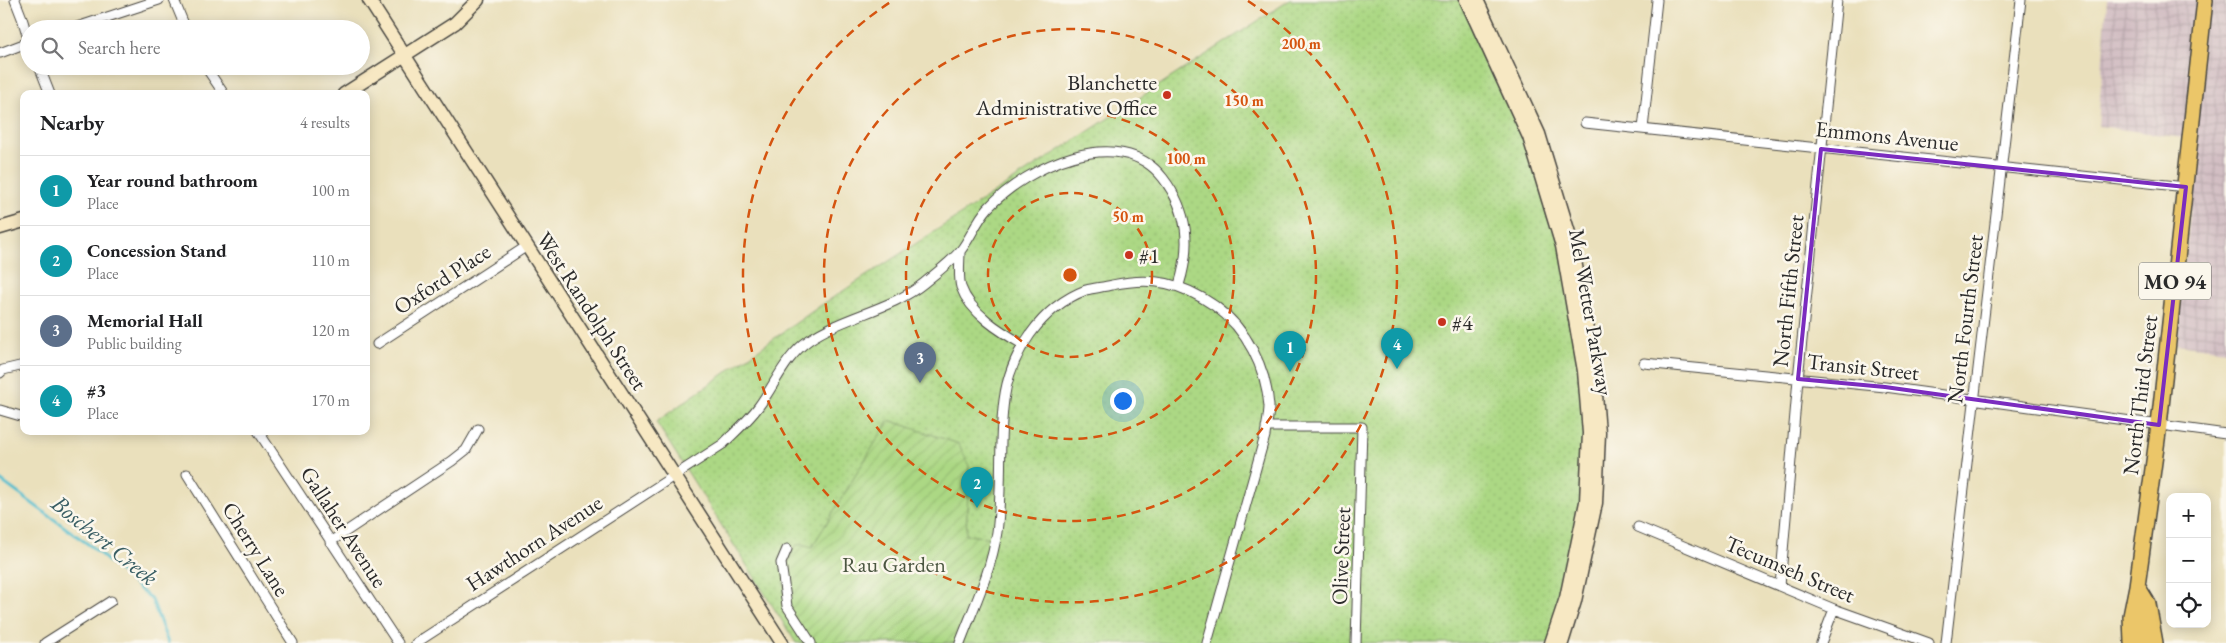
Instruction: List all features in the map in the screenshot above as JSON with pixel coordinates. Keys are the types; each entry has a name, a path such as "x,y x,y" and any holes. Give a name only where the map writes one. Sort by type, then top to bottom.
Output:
{"main road":[{"name":"West Randolph Street","path":"369,0 782,643"},
{"path":"350,90 404,54 456,23 478,0"},
{"name":"Mel Wetter Parkway","path":"1466,0 1529,137 1562,246 1584,370 1589,433 1586,502 1566,598 1551,643"},
{"name":"Mel Wetter Parkway","path":"1477,0 1539,134 1572,243 1594,369 1599,433 1596,503 1576,601 1562,643"},
{"name":"North Third Street","path":"2132,643 2131,616 2137,586 2159,425 2205,0"},
{"path":"0,228 20,222"},
{"path":"2137,586 2148,604 2155,643"},
{"name":"North Third Street","path":"2137,586 2143,643"}],"street":[{"path":"14,0 23,20"},
{"path":"98,20 159,0"},
{"path":"174,0 182,20"},
{"path":"1643,129 1657,0"},
{"name":"North Fifth Street","path":"1780,586 1798,379 1837,0"},
{"name":"North Fourth Street","path":"1946,643 2021,0"},
{"path":"0,53 20,45"},
{"path":"43,75 48,90"},
{"path":"211,75 221,90"},
{"name":"Emmons Avenue","path":"1585,123 2186,187"},
{"name":"Hawthorn Avenue","path":"416,643 723,444 760,405 772,382 790,358 808,341 832,326 898,298 922,284 960,251 986,210 1008,190 1049,166 1076,155 1107,151 1134,154 1158,172 1176,197 1184,217 1187,243 1179,285"},
{"name":"Oxford Place","path":"376,344 527,246"},
{"path":"960,251 960,281 964,293 990,323 1024,345"},
{"path":"960,643 991,562 997,531 1004,398 1012,368 1024,345 1033,329 1058,305 1086,290 1123,283 1158,281 1179,285 1196,292 1221,310 1240,330 1256,354 1269,407 1266,427 1207,643"},
{"name":"Transit Street","path":"1644,362 1975,398 2226,434"},
{"path":"0,373 3,370 20,366"},
{"path":"0,410 20,416"},
{"name":"Olive Street","path":"1266,427 1362,427 1363,470 1356,643"},
{"path":"330,542 459,456 466,450 478,429"},
{"name":"Gallaher Avenue","path":"261,435 398,643"},
{"name":"Cherry Lane","path":"187,474 294,643"},
{"name":"Tecumseh Street","path":"1638,527 1834,609 1929,643"},
{"path":"788,549 781,563 787,606 811,643"},
{"path":"45,643 111,601"},
{"path":"1821,643 1834,609"}],"highlighted area":[{"path":"1821,149 2186,187 2159,425 1885,387 1798,379"}],"shaded area":[{"path":"2107,0 2226,0 2226,350 2176,344 2198,140 2098,126"}],"green space":[{"path":"1290,0 1465,0 1529,137 1562,246 1584,371 1586,502 1551,643 796,643 656,422 820,306"},
{"name":"Rau Garden","path":"889,420 959,444 969,466 966,535 996,538 960,643 811,643 789,608 786,598 784,587 785,575 789,562 795,546 801,544 812,547"}],"waterway":[{"name":"Boschert Creek","path":"0,480 92,547 152,600 168,643"}],"place":[{"name":"Blanchette Administrative Office","path":"1167,95"},
{"name":"#1","path":"1129,255"},
{"name":"#4","path":"1442,322"},
{"name":"#3","path":"1397,369"},
{"name":"Year round bathroom","path":"1290,372"},
{"name":"Memorial Hall","path":"920,383"},
{"name":"Concession Stand","path":"977,508"}]}
